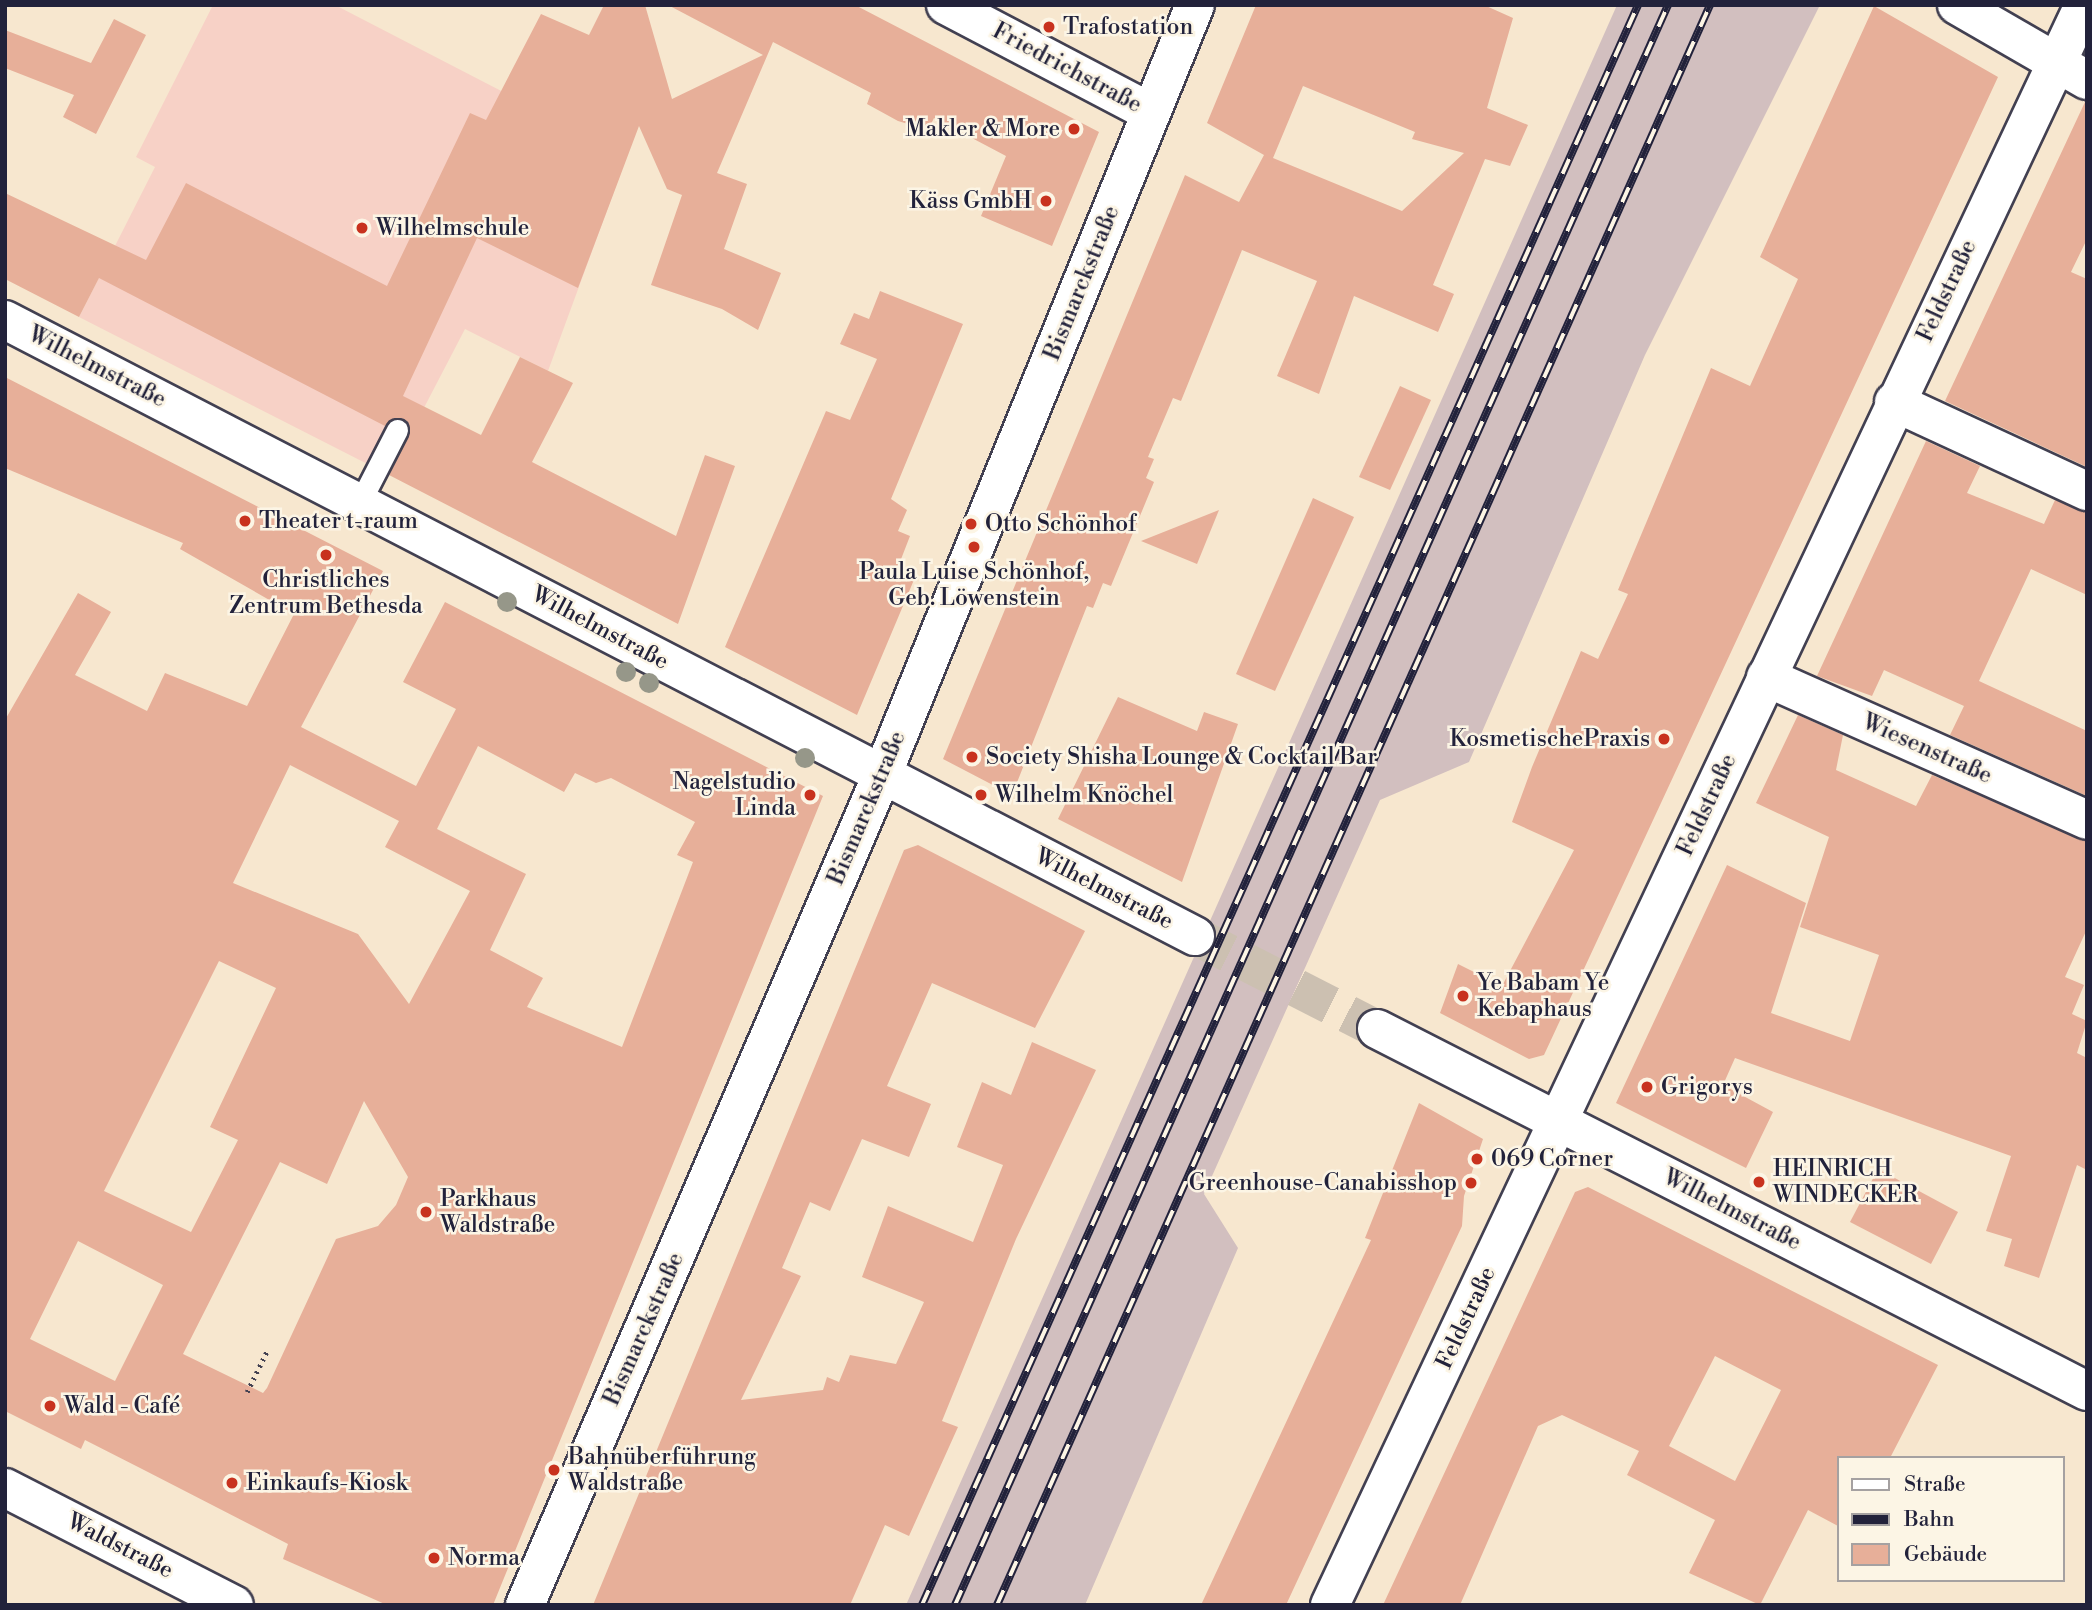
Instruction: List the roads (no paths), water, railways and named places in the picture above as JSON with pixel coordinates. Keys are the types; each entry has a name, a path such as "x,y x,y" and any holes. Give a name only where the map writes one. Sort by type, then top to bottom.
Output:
{"street":[{"name":"Friedrichstraße","path":"946,5 1150,112"},
{"name":"Bismarckstraße","path":"525,1605 882,775 1195,5"},
{"path":"1958,5 2071,72"},
{"name":"Feldstraße","path":"1330,1605 1894,402 2071,72 2084,5"},
{"name":"Wilhelmstraße","path":"5,320 1195,936"},
{"path":"1894,402 2087,491"},
{"name":"Wiesenstraße","path":"1766,677 2087,820"},
{"name":"Wilhelmstraße","path":"1377,1029 2087,1391"},
{"name":"Waldstraße","path":"5,1488 234,1605"}],"lane":[{"path":"360,502 397,430"}],"tunnel":[{"path":"1195,936 1377,1029"}],"railway":[{"path":"922,1605 1638,5"},
{"path":"955,1605 1668,5"},
{"path":"997,1605 1710,5"}],"place":[{"name":"Trafostation","path":"1049,27"},
{"name":"Makler & More","path":"1074,129"},
{"name":"Käss GmbH","path":"1046,201"},
{"name":"Wilhelmschule","path":"362,228"},
{"name":"Theater t-raum","path":"245,521"},
{"name":"Otto Schönhof","path":"971,524"},
{"name":"Paula Luise Schönhof, Geb. Löwenstein","path":"974,547"},
{"name":"Christliches Zentrum Bethesda","path":"326,555"},
{"name":"KosmetischePraxis","path":"1664,739"},
{"name":"Society Shisha Lounge & Cocktail Bar","path":"972,757"},
{"name":"Nagelstudio Linda","path":"810,795"},
{"name":"Wilhelm Knöchel","path":"981,795"},
{"name":"Ye Babam Ye Kebaphaus","path":"1463,996"},
{"name":"Grigorys","path":"1647,1087"},
{"name":"069 Corner","path":"1477,1159"},
{"name":"HEINRICH WINDECKER","path":"1759,1182"},
{"name":"Greenhouse-Canabisshop","path":"1471,1183"},
{"name":"Parkhaus Waldstraße","path":"426,1212"},
{"name":"Wald - Café","path":"50,1406"},
{"name":"Bahnüberführung Waldstraße","path":"554,1470"},
{"name":"Einkaufs-Kiosk","path":"232,1483"},
{"name":"Norma","path":"434,1558"}]}
